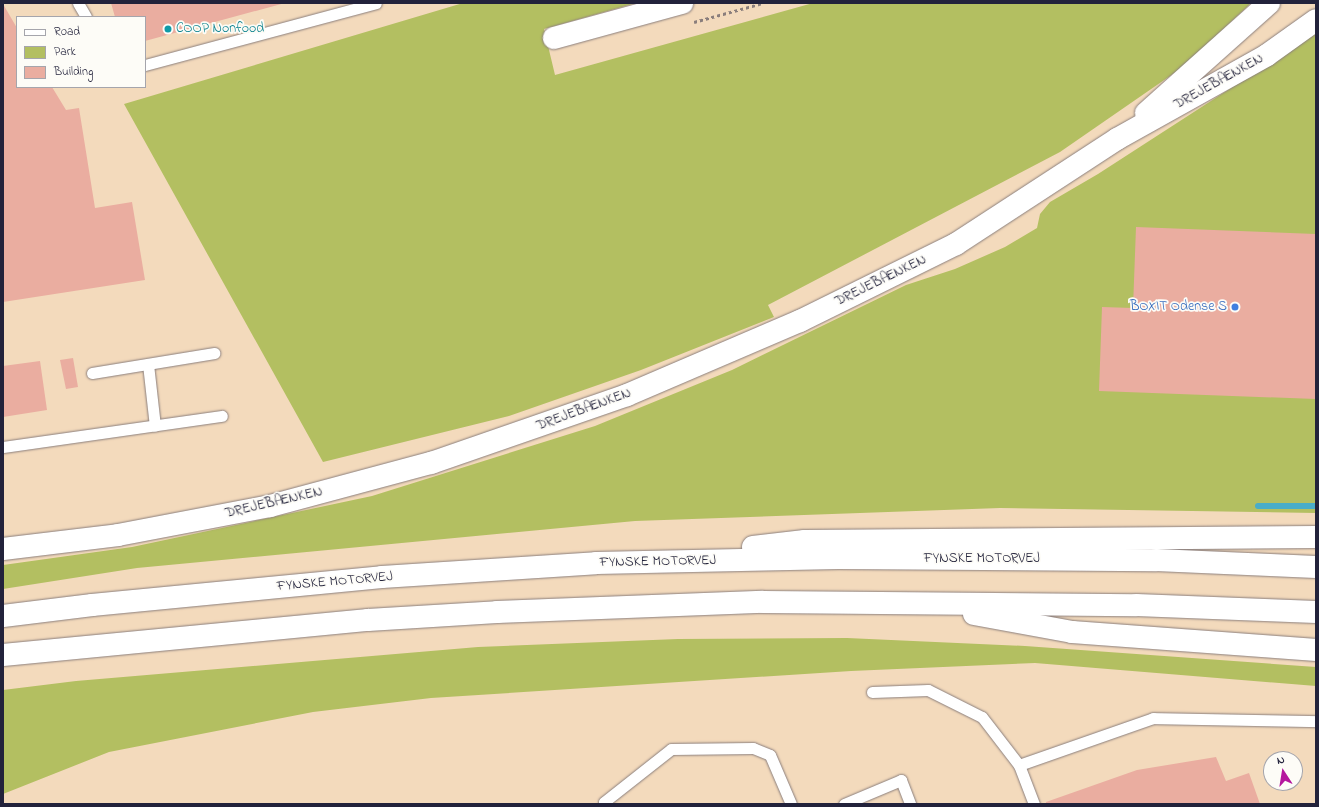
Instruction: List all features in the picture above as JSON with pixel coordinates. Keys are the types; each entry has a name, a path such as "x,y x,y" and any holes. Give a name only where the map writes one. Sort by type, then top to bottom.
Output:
{"main road":[{"path":"554,38 682,3"},
{"name":"DREJEBÆNKEN","path":"1117,139 1269,3"},
{"name":"DREJEBÆNKEN","path":"3,549 118,535 270,506 431,463 627,395 800,321 956,244 1117,139 1267,55 1316,20"},
{"path":"596,563 805,541 1316,537"},
{"name":"FYNSKE MOTORVEJ","path":"3,616 92,604 374,578 596,563 846,558 1156,560 1316,567"},
{"path":"3,655 233,631 497,612 763,602 1136,605 1316,612"},
{"path":"914,603 1072,632 1316,650"}],"lane":[{"path":"78,3 85,16"},
{"path":"146,65 376,3"},
{"path":"92,373 214,353"},
{"path":"148,364 155,426"},
{"path":"3,447 222,416"},
{"path":"872,692 928,690 982,717 1019,765 1034,804"},
{"path":"1019,765 1153,718 1316,721"},
{"path":"605,804 604,802 671,749 753,748 770,755 791,804"},
{"path":"844,804 901,780 910,804"}],"green space":[{"path":"463,3 636,3 544,29 555,75 813,3 1251,3 1183,67 1060,152 768,305 774,317 641,370 509,416 323,462 124,104"},
{"path":"1316,33 1316,513 1000,508 635,521 137,568 3,589 3,565 132,547 372,496 595,426 732,370 906,285 955,269 1005,247 1037,228 1040,214 1050,202 1098,174"},
{"path":"847,638 1025,646 1316,667 1316,686 1035,663 851,671 431,698 313,712 109,752 3,794 3,690 76,681 478,647 678,639"}],"building":[{"name":"COOP Nonfood","path":"111,3 285,3 146,41 146,16 115,16"},
{"path":"3,4 16,26 16,88 53,88 66,110 79,108 95,208 132,202 145,280 3,302"},
{"path":"1136,227 1316,234 1316,399 1099,391 1102,307 1133,308"},
{"path":"73,358 78,387 66,389 60,360"},
{"path":"40,361 47,410 3,417 3,366"},
{"path":"1216,757 1226,781 1249,773 1260,804 1046,804 1046,802 1137,770"}],"waterway":[{"path":"1258,506 1316,506"}],"place":[{"name":"COOP Nonfood","path":"168,29"},
{"name":"BOXIT Odense S","path":"1235,307"}]}
